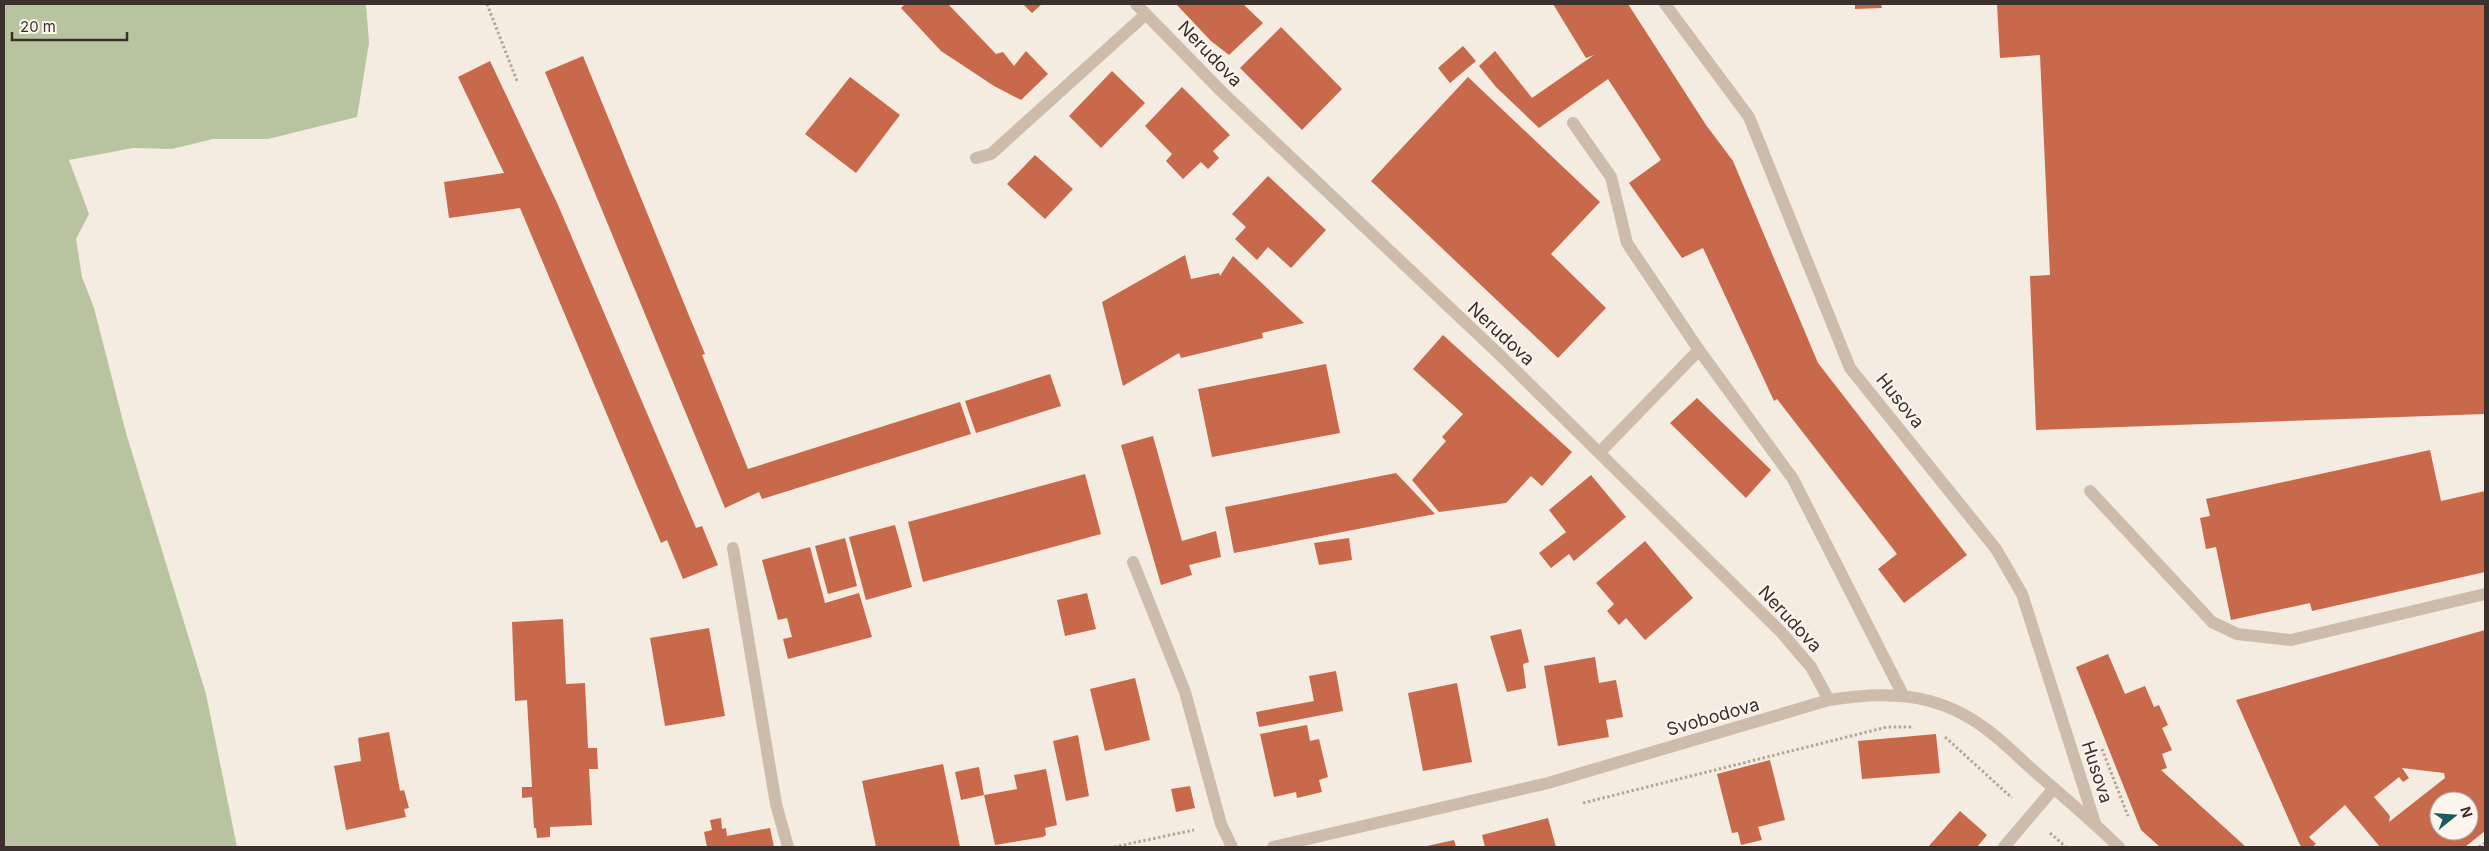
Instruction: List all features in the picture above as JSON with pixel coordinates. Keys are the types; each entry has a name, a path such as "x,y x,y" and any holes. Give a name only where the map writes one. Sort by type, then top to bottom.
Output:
{"street":[{"name":"Nerudova","path":"1136,4 1223,94 1504,360 1781,632 1811,667 1829,700"},
{"name":"Husova","path":"1665,4 1748,117 1850,368 1996,549 2022,594 2095,823"},
{"path":"976,158 990,154 1146,14"},
{"path":"1573,123 1611,177 1627,243 1699,350 1793,479 1903,695"},
{"path":"1600,453 1699,350"},
{"path":"2090,491 2212,622 2237,634 2291,640 2485,594"},
{"path":"733,548 776,804 788,847"},
{"path":"1133,562 1185,692 1221,824 1232,847"},
{"name":"Svobodova","path":"1273,847 1548,784 1829,700 1866,694 1903,695 1940,705 1983,726 2120,847"},
{"path":"2004,847 2054,788"}],"path":[{"path":"487,4 516,81"},
{"path":"1582,803 1887,727 1915,727"},
{"path":"1941,733 2014,800"},
{"path":"2099,742 2131,822"},
{"path":"1114,847 1221,824"},
{"path":"2044,827 2066,847"},
{"path":"2480,847 2485,843"}],"green space":[{"path":"4,4 366,4 369,43 357,117 268,139 213,139 172,149 133,148 69,160 89,214 76,239 82,277 94,308 126,433 206,694 237,847 4,847"}],"building":[{"path":"905,4 948,4 996,54 1003,52 1014,66 1026,51 1048,74 1021,100 994,86 941,51 901,8"},
{"path":"1023,4 1042,4 1032,13"},
{"path":"1176,4 1243,4 1263,23 1229,55 1211,41"},
{"path":"1553,4 1628,4 1706,125 1733,161 1818,363 1967,555 1904,603 1878,569 1897,554 1777,399 1774,401 1703,248 1682,258 1629,183 1661,160 1608,79 1539,128 1496,87 1479,66 1495,51 1532,98 1594,55 1586,58"},
{"path":"1855,4 1881,4 1882,8 1855,9"},
{"path":"1997,4 2485,4 2485,414 2036,430 2030,276 2050,275 2040,55 2000,58"},
{"path":"1281,27 1342,89 1302,130 1240,68"},
{"path":"1463,46 1476,61 1450,83 1438,68"},
{"path":"583,56 705,354 702,355 748,469 960,402 971,434 762,499 759,492 725,508 545,72"},
{"path":"490,61 558,205 696,528 702,526 718,565 683,579 667,540 661,543 520,208 449,218 444,182 504,173 458,77"},
{"path":"1112,71 1145,103 1101,148 1069,116"},
{"path":"850,77 900,115 856,173 805,134"},
{"path":"1468,77 1600,202 1551,254 1606,308 1558,358 1371,181"},
{"path":"1182,87 1230,135 1213,151 1219,158 1208,169 1201,162 1183,179 1166,161 1172,154 1145,126"},
{"path":"1035,155 1073,189 1045,219 1007,184"},
{"path":"1268,176 1326,230 1291,268 1268,247 1257,260 1235,239 1246,227 1232,214"},
{"path":"1185,255 1191,279 1219,273 1220,276 1233,256 1304,323 1262,333 1263,338 1181,358 1179,353 1123,386 1102,302"},
{"path":"1443,335 1572,452 1542,486 1531,476 1506,503 1439,512 1412,480 1446,441 1442,437 1463,414 1413,369"},
{"path":"1326,364 1340,433 1212,457 1198,389"},
{"path":"1050,374 1061,406 976,433 965,401"},
{"path":"1697,398 1771,470 1746,498 1670,423"},
{"path":"1153,436 1182,541 1216,531 1221,557 1189,565 1192,575 1161,585 1121,445"},
{"path":"2430,450 2441,501 2485,491 2485,572 2312,611 2310,603 2231,620 2216,547 2206,549 2200,518 2210,516 2206,499"},
{"path":"1396,473 1435,514 1234,553 1225,507"},
{"path":"1085,474 1101,534 923,582 908,522"},
{"path":"1591,475 1626,517 1574,561 1569,554 1551,568 1539,553 1566,532 1549,510"},
{"path":"895,525 912,587 866,600 849,537"},
{"path":"845,538 857,586 828,594 815,546"},
{"path":"1349,538 1352,560 1319,565 1314,543"},
{"path":"1645,541 1693,598 1645,640 1626,618 1619,625 1607,611 1614,604 1596,583"},
{"path":"810,547 825,603 859,593 872,637 788,659 783,639 792,637 787,618 778,620 762,560"},
{"path":"1087,593 1096,629 1065,636 1057,600"},
{"path":"563,619 566,684 585,683 588,748 597,748 598,769 589,769 592,825 550,827 550,837 537,838 536,828 534,828 532,797 522,798 522,787 532,787 527,700 515,701 512,622"},
{"path":"709,628 725,716 665,726 650,638"},
{"path":"1521,629 1529,662 1523,664 1526,688 1507,692 1490,636"},
{"path":"2485,630 2485,831 2479,836 2479,791 2429,791 2429,841 2472,841 2465,847 2380,847 2345,805 2309,837 2316,844 2312,847 2300,845 2236,700","holes":["2402,768 2444,773 2445,778 2389,822 2390,816 2374,797 2399,777 2403,782 2409,778"]},
{"path":"2108,654 2125,694 2145,686 2154,707 2159,705 2168,725 2162,728 2172,750 2162,754 2167,768 2161,770 2246,847 2160,847 2141,830 2076,667"},
{"path":"1595,657 1599,683 1616,680 1623,717 1606,720 1609,737 1558,746 1544,666"},
{"path":"1336,671 1343,711 1259,727 1256,712 1314,701 1309,676"},
{"path":"1135,678 1150,740 1105,751 1090,689"},
{"path":"1457,683 1472,762 1423,771 1408,693"},
{"path":"1307,725 1310,741 1319,739 1328,777 1319,780 1322,792 1297,798 1296,792 1274,797 1260,734"},
{"path":"389,732 400,791 404,790 409,808 404,809 406,817 346,830 334,766 361,761 358,738"},
{"path":"1936,734 1940,773 1862,779 1858,741"},
{"path":"1078,735 1089,796 1066,801 1053,741"},
{"path":"1770,760 1785,820 1758,827 1762,840 1741,845 1738,832 1732,833 1717,774"},
{"path":"943,764 960,847 876,847 862,781"},
{"path":"979,767 984,795 961,800 955,772"},
{"path":"1046,769 1057,825 1045,828 1046,835 1043,837 995,845 984,795 1017,789 1014,775"},
{"path":"1190,786 1195,808 1176,812 1171,789"},
{"path":"1960,811 1987,835 1977,847 1928,847"},
{"path":"721,818 722,829 726,828 727,836 770,828 774,847 707,847 704,832 712,830 710,820"},
{"path":"1548,818 1556,847 1485,847 1482,835"},
{"path":"1454,840 1456,847 1427,847 1427,846"}]}
